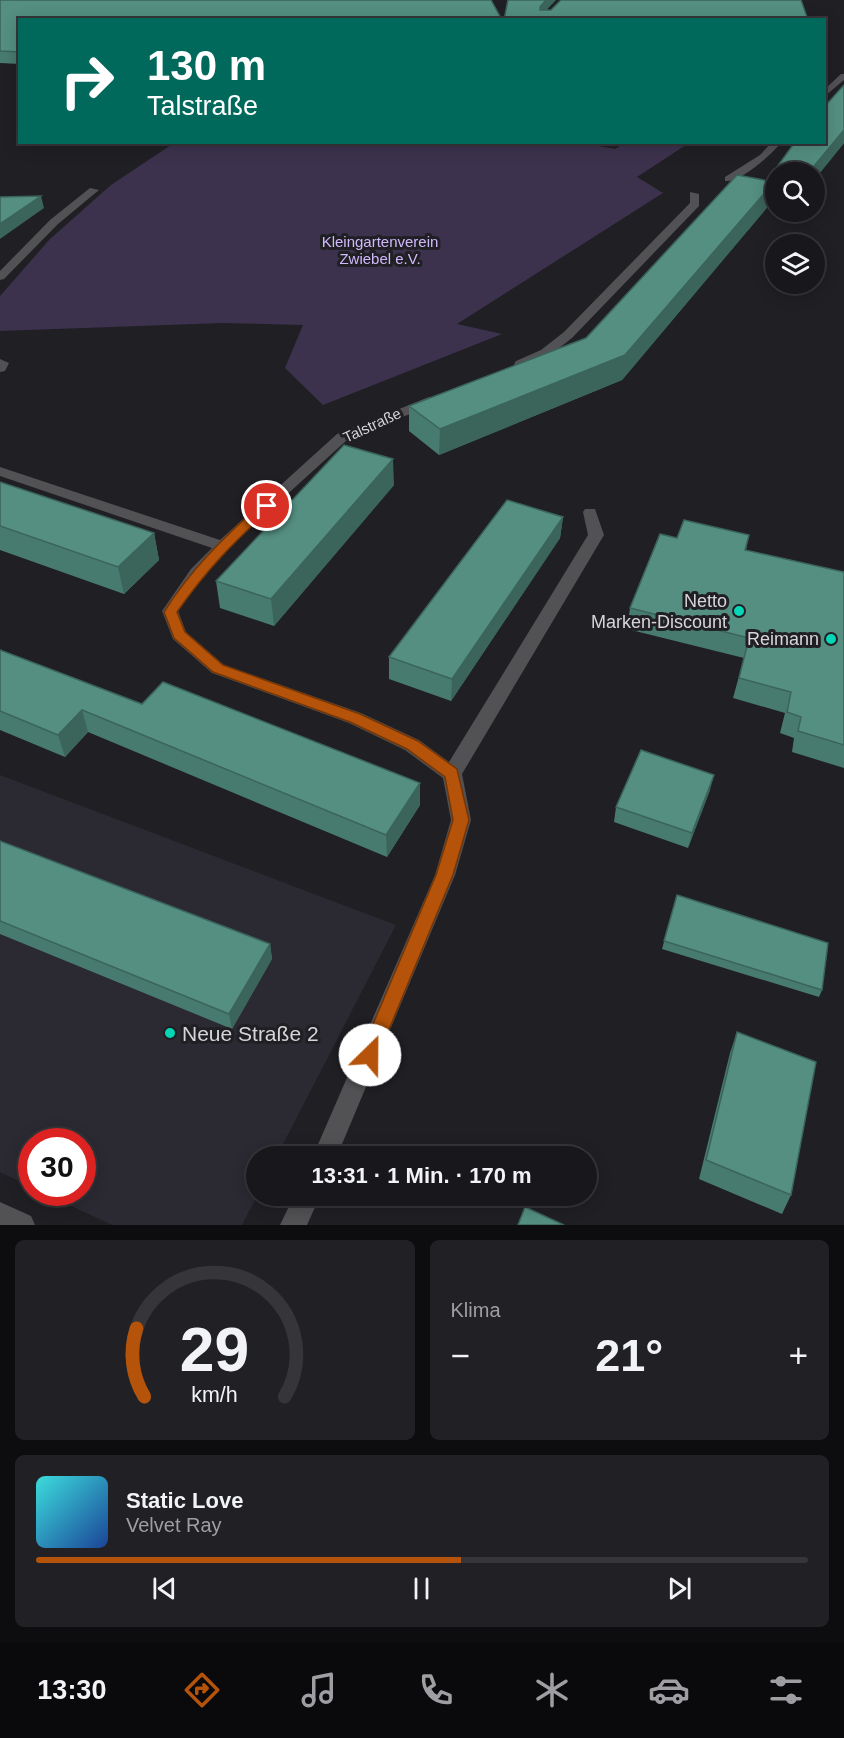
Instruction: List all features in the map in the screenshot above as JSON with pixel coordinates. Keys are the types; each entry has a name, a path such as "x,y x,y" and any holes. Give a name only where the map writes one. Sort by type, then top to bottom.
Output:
{"street":[{"path":"826,92 844,76"},
{"path":"728,179 763,157 776,144"},
{"path":"0,277 54,222 94,190"},
{"path":"506,371 545,353 568,334 695,204 694,194"},
{"path":"0,363 3,363 0,368"},
{"name":"Talstraße","path":"436,398 342,437 222,546 197,573 170,612 179,635 218,669 355,718 412,745 452,774"},
{"path":"0,471 222,546"},
{"path":"329,1146 445,875 461,820 452,774 596,535 590,512"},
{"path":"293,1225 302,1206"},
{"path":"0,1215 22,1225"}],"shaded area":[{"name":"Neue Straße 2","path":"0,775 396,925 282,1146 246,1146 246,1206 252,1206 242,1225 112,1225 72,1206 96,1206 96,1128 18,1128 18,1181 0,1172"}],"green space":[{"name":"Kleingartenverein Zwiebel e.V.","path":"172,144 589,144 615,149 623,144 687,144 637,177 663,193 457,324 502,334 323,405 285,368 303,325 222,323 0,331 0,296 50,239 111,185"}],"building":[{"path":"0,0 491,0 501,18 18,18 18,52 0,51"},
{"path":"508,0 546,0 540,10 551,10 561,0 801,0 807,18 504,18"},
{"path":"844,85 844,130 817,162 781,162 794,144 826,144 826,105"},
{"path":"737,175 765,180 765,192 625,355 440,429 409,406 586,338"},
{"path":"41,196 0,224 0,197"},
{"path":"344,445 393,459 271,599 216,581"},
{"path":"0,482 154,533 118,567 0,526"},
{"path":"507,500 563,517 452,679 389,657"},
{"name":"Netto Marken-Discount","path":"684,520 749,535 745,550 844,572 844,745 798,731 801,717 787,712 791,692 739,678 749,638 630,608 660,534 677,538"},
{"path":"0,650 142,704 163,682 420,783 386,835 82,710 58,735 0,711"},
{"path":"641,750 714,775 692,833 616,807"},
{"path":"0,841 270,944 229,1014 0,921"},
{"path":"677,895 828,943 822,990 664,941"},
{"path":"737,1032 816,1062 791,1195 706,1160"},
{"path":"525,1207 564,1225 518,1225"}],"place":[{"name":"Netto Marken-Discount","path":"739,611"},
{"name":"Reimann","path":"831,639"},
{"name":"Neue Straße 2","path":"170,1033"}],"route":[{"path":"267,506 222,546 197,573 170,612 179,635 218,669 355,718 412,745 452,774 461,820 445,875 370,1055"}]}
